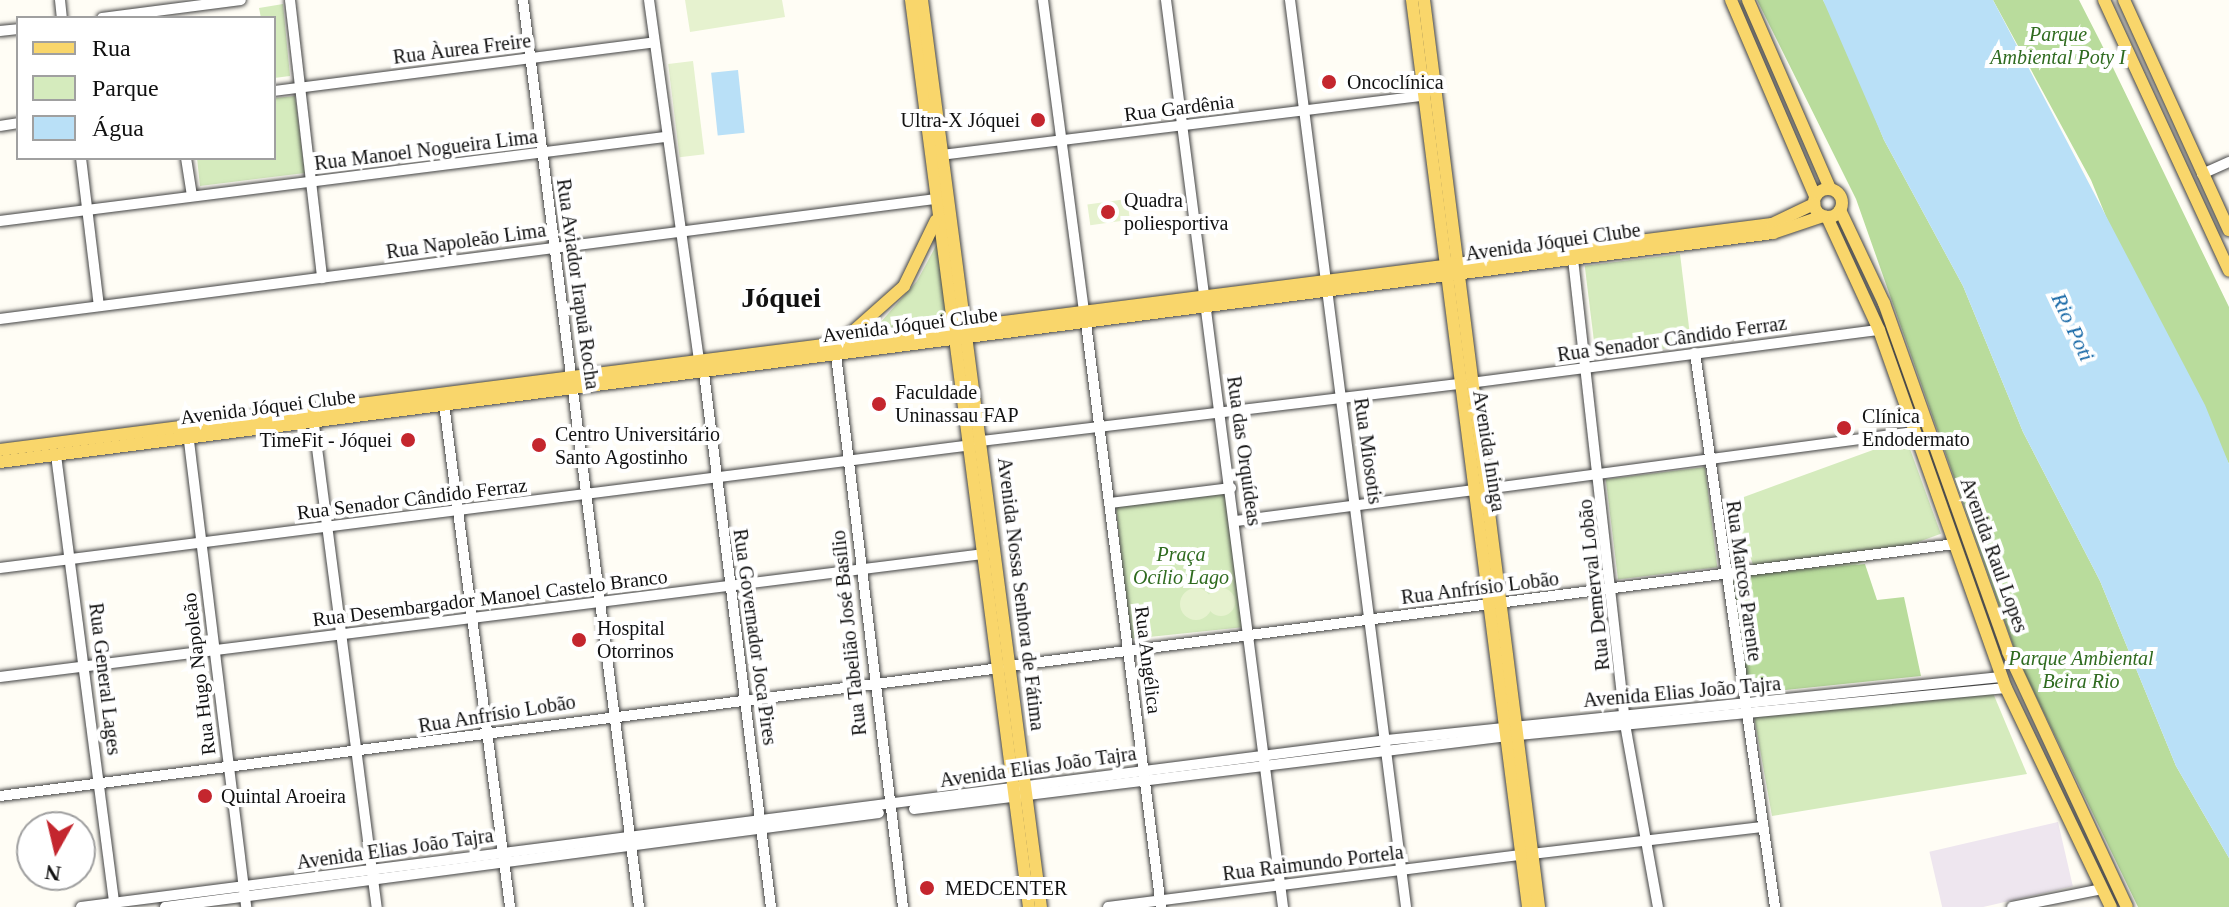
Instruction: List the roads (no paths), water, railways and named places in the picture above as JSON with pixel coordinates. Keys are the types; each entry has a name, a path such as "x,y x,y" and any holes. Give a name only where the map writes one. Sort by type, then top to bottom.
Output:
{"main road":[{"name":"Avenida Nossa Senhora de Fátima","path":"911,0 938,213 962,333"},
{"name":"Avenida Nossa Senhora de Fátima","path":"922,0 1020,792 1029,907"},
{"name":"Avenida Ininga","path":"1412,0 1423,96 1452,270"},
{"name":"Avenida Ininga","path":"1424,0 1464,383 1481,490 1527,855 1539,907"},
{"path":"1731,0 1815,200"},
{"path":"1748,0 1830,189"},
{"path":"2104,0 2229,271"},
{"path":"2124,0 2229,230"},
{"path":"2167,137 2183,131"},
{"name":"Avenida Jóquei Clube","path":"0,450 313,417 1452,270 1772,224 1830,189"},
{"name":"Avenida Raul Lopes","path":"1830,189 1840,197 1840,210 1884,303 2008,652 2127,907"},
{"name":"Avenida Raul Lopes","path":"1815,200 1879,330 1911,432 2003,682 2111,907"},
{"name":"Avenida Jóquei Clube","path":"1452,270 1573,259 1773,233 1840,210"},
{"path":"838,349 904,286 938,213"},
{"name":"Avenida Jóquei Clube","path":"313,417 444,404 573,384"},
{"name":"Avenida Jóquei Clube","path":"0,462 187,432"},
{"name":"Avenida Nossa Senhora de Fátima","path":"976,443 984,554 1005,667"},
{"path":"1979,616 1990,618 2008,652"},
{"name":"Avenida Nossa Senhora de Fátima","path":"1020,792 1041,907"},
{"name":"Avenida Ininga","path":"1527,855 1528,907"}],"street":[{"path":"117,16 241,0"},
{"path":"290,0 322,278"},
{"name":"Rua Aviador Irapuã Rocha","path":"523,0 553,248 590,494 639,907"},
{"name":"Rua Governador Joca Pires","path":"649,0 678,233 716,478 771,907"},
{"name":"Rua Angélica","path":"1043,0 1161,904"},
{"name":"Rua das Orquídeas","path":"1166,0 1204,304 1251,636 1283,907"},
{"name":"Rua Miosotis","path":"1290,0 1358,505 1406,907"},
{"name":"Rua Àurea Freire","path":"276,91 654,42"},
{"name":"Rua Gardênia","path":"941,155 1423,96"},
{"name":"Rua Manoel Nogueira Lima","path":"0,221 665,137"},
{"path":"81,160 99,306"},
{"path":"186,160 192,196"},
{"path":"2202,174 2229,162"},
{"name":"Rua Napoleão Lima","path":"0,319 936,199"},
{"name":"Rua Demerval Lobão","path":"1573,259 1602,474 1625,720 1658,907"},
{"name":"Rua Senador Cândido Ferraz","path":"0,568 1879,330"},
{"name":"Rua Tabelião José Basílio","path":"838,349 872,685 903,907"},
{"name":"Rua Marcos Parente","path":"1695,353 1743,709 1775,907"},
{"path":"444,404 510,907"},
{"path":"313,417 345,635 377,907"},
{"name":"Rua Hugo Napoleão","path":"187,432 245,897"},
{"path":"1236,521 1911,432"},
{"name":"Rua General Lages","path":"56,455 115,905"},
{"path":"1110,503 1231,488"},
{"name":"Rua Anfrísio Lobão","path":"0,796 360,752 614,715 1129,653 1954,544"},
{"name":"Rua Desembargador Manoel Castelo Branco","path":"0,677 474,621 984,554"},
{"name":"Avenida Elias João Tajra","path":"165,907 245,897 374,874 1387,745 2003,682"},
{"name":"Avenida Elias João Tajra","path":"762,825 844,822 889,808"},
{"name":"Rua Raimundo Portela","path":"1108,907 1161,904 1280,885 1763,827"},
{"path":"2012,907 2102,889"},
{"name":"Avenida Elias João Tajra","path":"81,907 245,897"}],"water":[{"name":"Rio Poti","path":"1823,0 1993,0 2205,405 2229,464 2229,858 2176,766 2100,581 2023,432 1963,286 1884,140"},
{"path":"738,70 745,133 718,135 711,73"}],"place":[{"name":"Oncoclínica","path":"1329,82"},
{"name":"Ultra-X Jóquei","path":"1038,120"},
{"name":"Quadra poliesportiva","path":"1108,212"},
{"name":"Faculdade Uninassau FAP","path":"879,404"},
{"name":"Clínica Endodermato","path":"1844,428"},
{"name":"TimeFit - Jóquei","path":"408,440"},
{"name":"Centro Universitário Santo Agostinho","path":"539,445"},
{"name":"Hospital Otorrinos","path":"579,640"},
{"name":"Quintal Aroeira","path":"205,796"},
{"name":"MEDCENTER","path":"927,888"}],"district":[{"name":"Jóquei","path":"781,298"}],"park label":[{"name":"Parque Ambiental Poty I","path":"2058,46"},
{"name":"Praça Ocílio Lago","path":"1181,566"},
{"name":"Parque Ambiental Beira Rio","path":"2081,670"}]}
